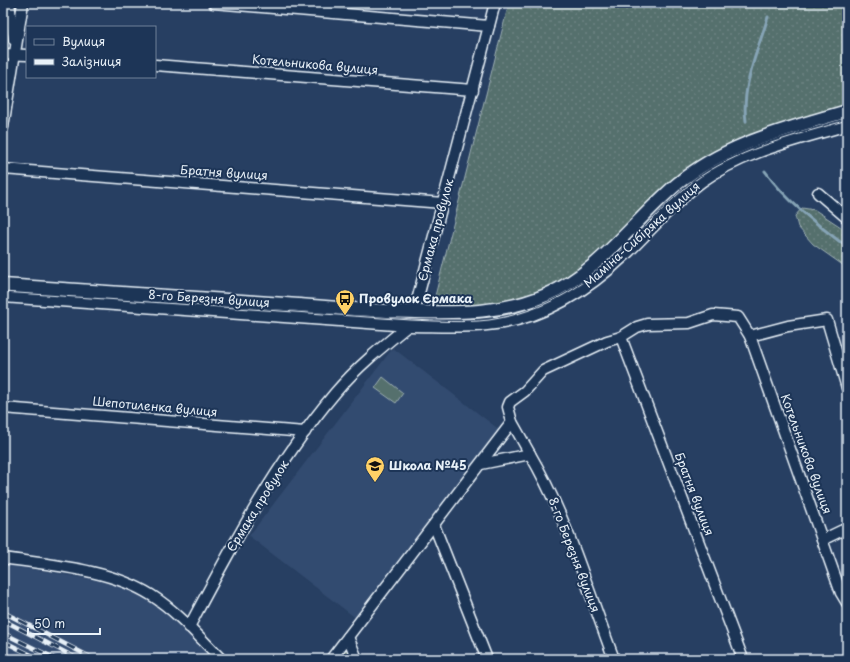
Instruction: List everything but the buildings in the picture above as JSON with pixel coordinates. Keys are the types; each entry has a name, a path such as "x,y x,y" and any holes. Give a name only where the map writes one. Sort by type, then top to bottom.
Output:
{"main road":[{"name":"Маміна-Сибіряка вулиця","path":"414,312 458,313 487,311 518,306 547,295 569,283 590,268 676,186 714,158 758,138 847,111"},
{"name":"Маміна-Сибіряка вулиця","path":"409,325 456,326 489,324 521,318 552,306 576,294 598,278 684,195 720,168 762,150 847,124"},
{"name":"8-го Березня вулиця","path":"3,285 414,312"},
{"name":"8-го Березня вулиця","path":"3,296 409,325"},
{"name":"Єрмака провулок","path":"409,325 414,312"}],"street":[{"path":"9,3 15,54"},
{"path":"3,127 23,3"},
{"path":"213,3 490,26"},
{"name":"Єрмака провулок","path":"414,312 496,3"},
{"path":"3,54 26,55"},
{"name":"Котельникова вулиця","path":"156,65 473,90"},
{"name":"Братня вулиця","path":"3,169 443,203"},
{"path":"818,193 847,218"},
{"name":"Котельникова вулиця","path":"621,337 637,327 646,324 689,323 713,315 738,317 750,336 841,593 847,603"},
{"path":"750,336 788,326 827,320 847,388"},
{"name":"Єрмака провулок","path":"190,627 224,560 305,432 336,392 370,356 409,325"},
{"path":"331,659 512,422 508,408 510,402 526,391 543,371 607,341 621,337"},
{"name":"Братня вулиця","path":"621,337 743,659"},
{"name":"Шепотиленка вулиця","path":"3,408 305,432"},
{"name":"8-го Березня вулиця","path":"512,422 541,472 563,523 614,659"},
{"path":"481,464 530,454"},
{"path":"434,525 487,659"},
{"path":"822,540 847,528"},
{"path":"3,558 102,575 127,583 151,595 172,610 221,659"},
{"path":"348,637 357,659"}],"shaded area":[{"name":"Школа №45","path":"393,348 501,431 357,619 249,536"},
{"path":"3,564 101,581 125,588 148,600 168,615 213,659 3,659"}],"green space":[{"path":"509,3 847,3 847,107 734,144 588,266 545,292 487,307 432,308"},
{"path":"802,208 815,210 847,231 847,268 813,244 798,227 795,216"},
{"path":"383,377 403,393 396,403 375,388"},
{"path":"346,648 351,659 338,659"}],"waterway":[{"path":"746,121 745,108 748,82 755,55 768,17"},
{"path":"765,171 773,182 793,202 847,247"}],"tram line":[{"path":"3,292 450,322 489,320 510,316 548,303 581,284 613,259 691,183 718,166 753,149 847,120"}],"railway":[{"path":"3,612 94,659"},
{"path":"3,620 78,659"},
{"path":"3,633 56,659"},
{"path":"3,641 39,659"}],"place":[{"name":"Провулок Єрмака","path":"345,316"},
{"name":"Школа №45","path":"375,483"}]}
